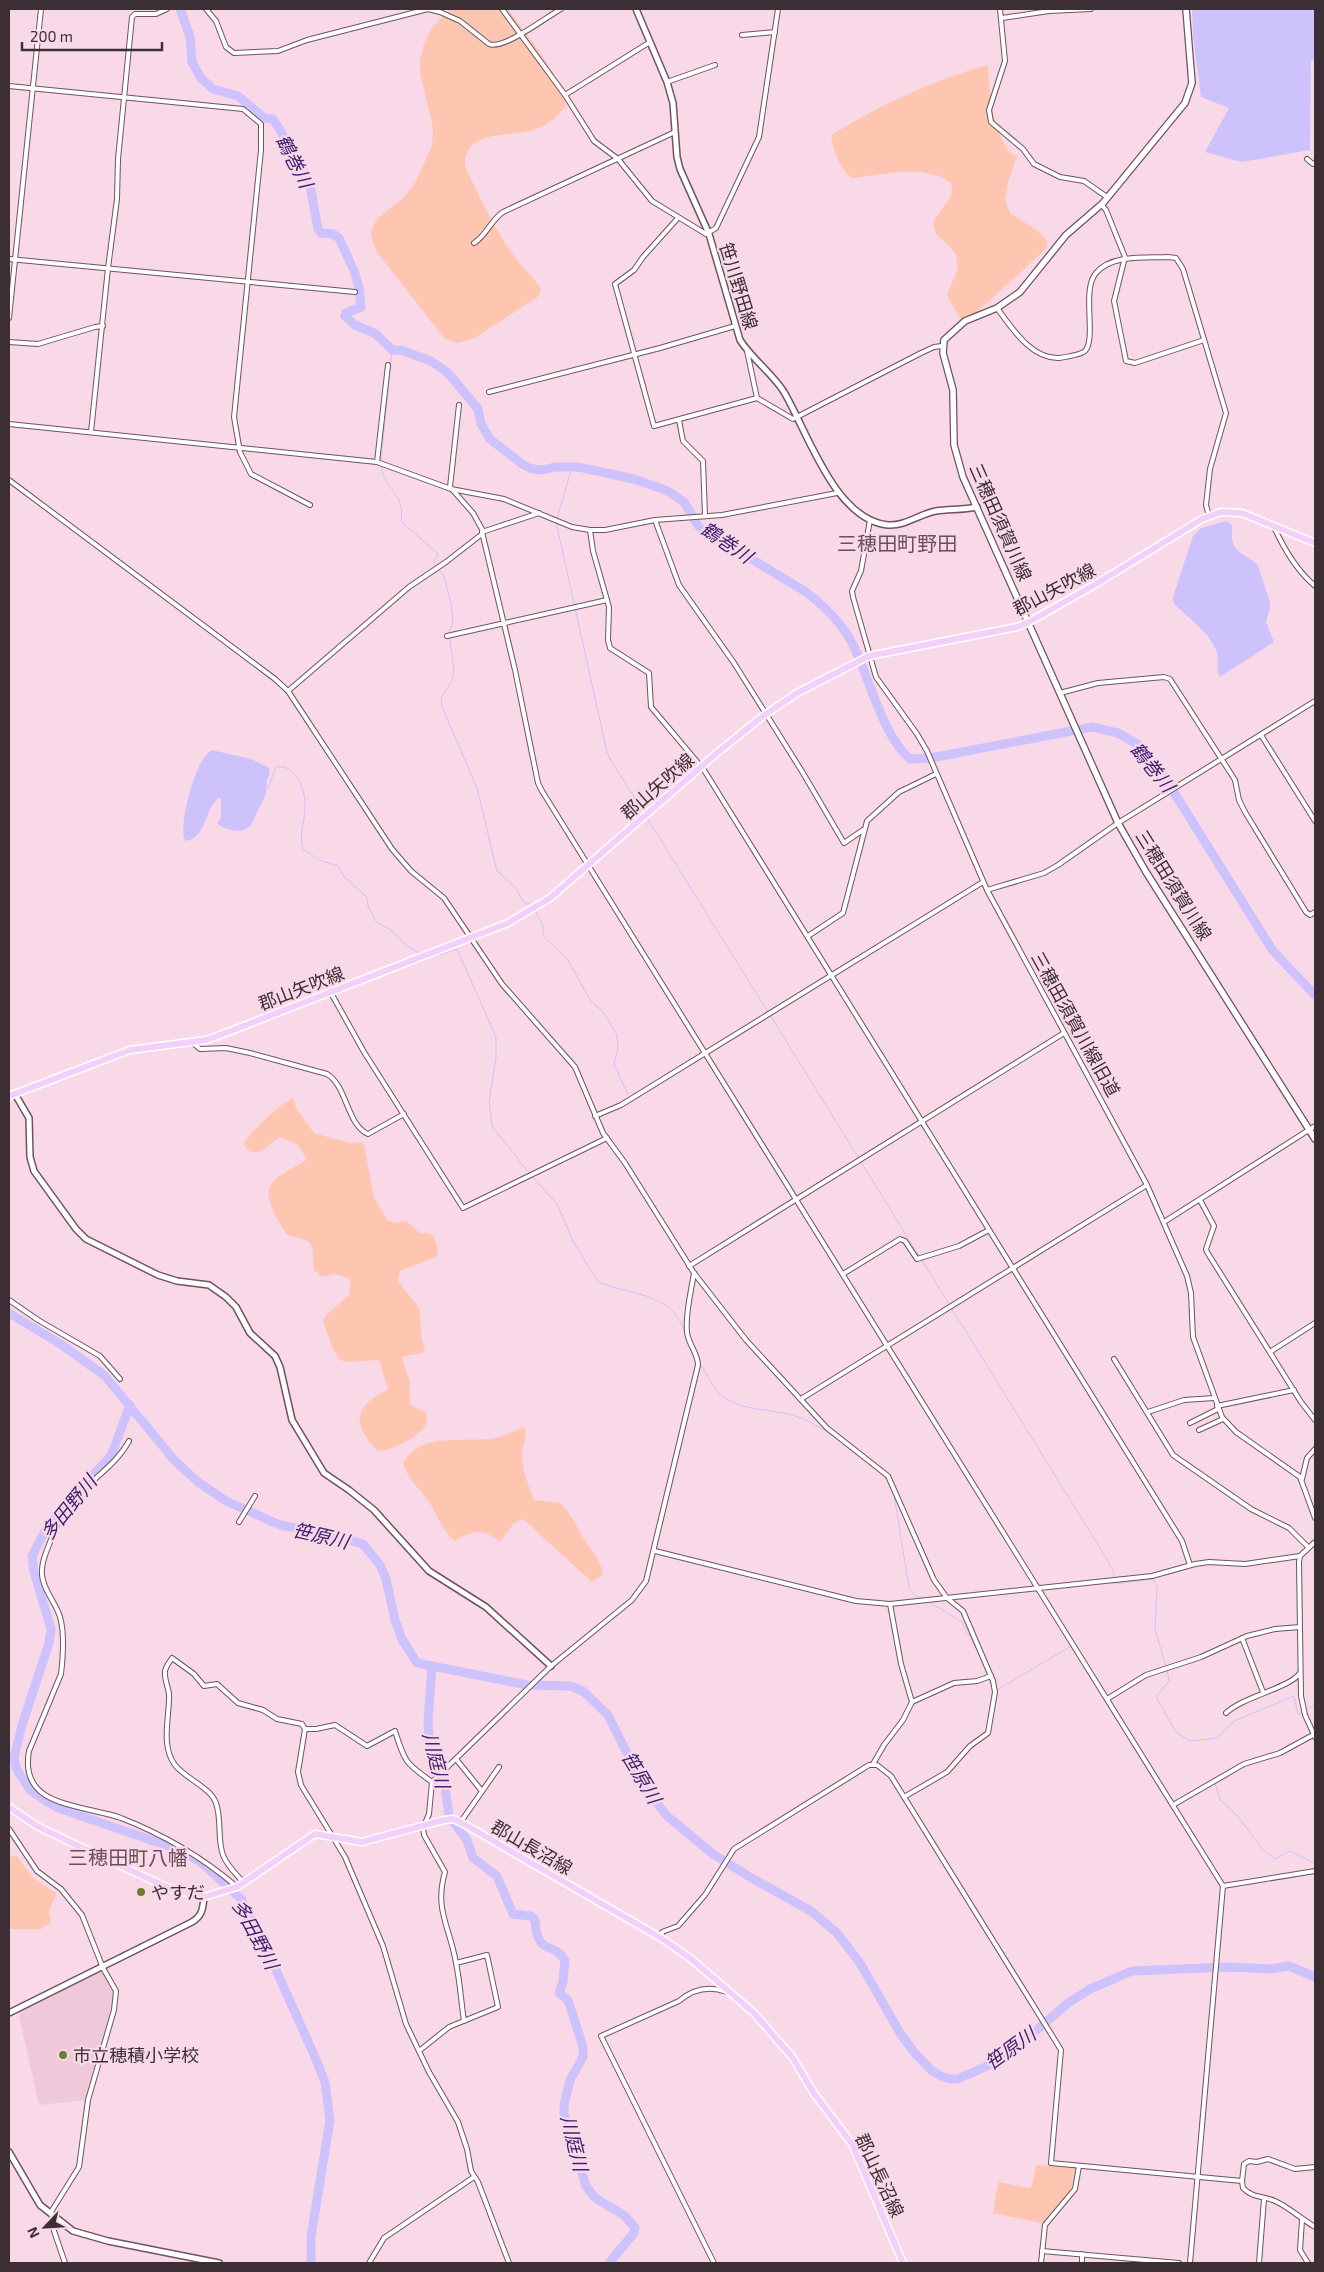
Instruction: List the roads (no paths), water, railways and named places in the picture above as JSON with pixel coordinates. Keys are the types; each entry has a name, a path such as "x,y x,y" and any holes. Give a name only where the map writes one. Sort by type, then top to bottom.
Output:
{"main road":[{"path":"942,346 945,338 957,326 997,308 1020,292 1066,235 1102,204 1186,103 1192,83 1186,9"},
{"name":"三穂田須賀川線","path":"942,346 953,390 956,458 1118,823 1146,872 1312,1128 1315,1139"},
{"name":"郡山矢吹線","path":"12,1095 130,1050 192,1042 223,1034 508,923 536,908 589,865 701,766 766,714 810,685 869,656 1029,622 1209,516 1230,512 1242,513 1315,543"},
{"name":"郡山長沼線","path":"9,1807 46,1830 171,1889 204,1897 213,1896 237,1887 315,1834 362,1842 454,1819 661,1938 690,1958 754,2013 783,2045 813,2092 852,2144 900,2262"}],"street":[{"path":"9,318 41,9"},
{"path":"91,432 117,199 118,159 132,16 135,14 156,14 167,9"},
{"path":"206,9 216,21 226,47 234,53 278,51 307,40 428,9 455,18 491,46 500,45 561,9"},
{"path":"502,9 566,95 594,141 618,159 652,201 703,233 708,234 716,228 759,137 778,9"},
{"name":"笹川野田線","path":"636,9 667,82 673,102 680,169 708,234 740,340 746,351 783,391 837,493 856,512 870,520 888,525 902,524 935,511 977,507"},
{"path":"1000,9 1005,61 990,107 991,122 1022,149 1034,164 1060,177 1084,182 1107,198"},
{"path":"1002,18 1049,11 1091,9"},
{"path":"742,35 775,32"},
{"path":"566,95 651,42"},
{"path":"667,82 715,64"},
{"path":"9,86 243,109 261,124 261,150 234,409 240,452 253,476 310,506"},
{"path":"474,243 483,236 493,220 503,212 675,132"},
{"path":"1307,159 1312,164 1315,163"},
{"path":"1102,204 1110,219 1125,259 1114,301 1127,362 1135,363 1204,340"},
{"path":"678,218 643,256 634,270 615,282 654,426 757,398 793,419 921,353 934,347 942,346"},
{"path":"997,308 1017,333 1037,353 1052,358 1083,353 1087,348 1091,280 1101,268 1125,259 1176,258 1183,269 1226,412 1210,469 1206,505 1209,516"},
{"path":"9,259 355,292"},
{"path":"9,342 38,344 103,326"},
{"path":"489,392 735,326"},
{"path":"746,351 757,398"},
{"path":"377,462 388,365"},
{"path":"460,405 451,489 473,513 483,532 538,784 1223,1886 1190,2263"},
{"path":"679,420 683,441 704,461 705,515"},
{"path":"9,424 377,462 451,489 504,499 577,528 590,530 605,530 655,520 722,515 837,493"},
{"path":"9,480 233,647 288,691 392,849 411,871 444,898 517,1003 575,1067 607,1138 625,1163 694,1273 765,1363 835,1435 888,1476 934,1580 947,1598 963,1611 991,1676 995,1692 988,1733 970,1746 947,1772 904,1797"},
{"path":"288,691 409,587 446,562 483,532 534,517 539,513"},
{"path":"655,520 679,585 710,626 844,843 863,830"},
{"name":"三穂田須賀川線旧道","path":"870,520 861,571 852,590 876,677 917,734 987,890 1148,1185 1190,1286 1193,1337 1214,1398 1224,1420 1236,1432 1302,1479"},
{"path":"1274,527 1290,558 1301,573 1315,586"},
{"path":"590,530 593,551 607,600 610,648 649,673 651,707 701,766 808,936 1182,1541 1190,1565"},
{"path":"447,636 607,600"},
{"path":"1059,693 1098,683 1168,677 1236,784 1239,800 1245,812 1306,912 1310,915 1315,912"},
{"path":"987,890 1049,870 1118,823 1315,701"},
{"path":"1261,735 1315,821"},
{"path":"808,936 843,913 863,830 867,821 895,795 936,774"},
{"path":"596,1116 621,1105 983,882"},
{"path":"331,993 351,1030 460,1204 465,1208 607,1138"},
{"path":"689,1266 1064,1033"},
{"path":"192,1042 200,1050 226,1048 250,1052 327,1074 336,1081 348,1107 363,1131 368,1134 404,1114"},
{"path":"12,1095 29,1118 30,1157 34,1171 76,1229 90,1241 158,1275 209,1285 226,1297 236,1307 250,1333 275,1356 280,1367 292,1420 324,1473 374,1510 429,1570 486,1607 551,1666"},
{"path":"1164,1222 1312,1128"},
{"path":"800,1399 1148,1185"},
{"path":"1200,1200 1214,1226 1206,1247 1207,1252 1315,1420"},
{"path":"843,1274 900,1239 904,1240 916,1259 959,1246 989,1230"},
{"path":"464,2020 456,1963 440,1900 440,1885 445,1872 425,1838 425,1825 429,1814 434,1780 545,1674 551,1666 632,1600 646,1582 698,1366 698,1360 687,1335 694,1273"},
{"path":"9,1300 38,1320 100,1356 120,1379"},
{"path":"1270,1352 1315,1323"},
{"path":"1114,1360 1174,1455 1251,1510 1289,1528 1308,1547"},
{"path":"1190,1423 1218,1408 1294,1390"},
{"path":"1148,1412 1184,1400 1214,1398"},
{"path":"1199,1430 1224,1420"},
{"path":"129,1441 116,1459 73,1499 64,1510 42,1564 43,1580 60,1616 62,1664 61,1674 29,1751 28,1774 41,1792 55,1800 122,1818 164,1838 196,1857 237,1887"},
{"path":"1315,1449 1307,1458 1302,1479 1315,1518"},
{"path":"239,1522 255,1496"},
{"path":"655,1551 856,1601 890,1604 1152,1576 1190,1565 1209,1562 1245,1564 1300,1556 1315,1542"},
{"path":"1173,1805 1244,1764 1280,1753 1314,1736 1305,1715 1301,1696 1300,1556"},
{"path":"890,1604 901,1664 912,1702"},
{"path":"1108,1699 1146,1675 1201,1658 1242,1638 1275,1629 1300,1628"},
{"path":"1242,1638 1263,1692"},
{"path":"244,1882 230,1867 223,1855 216,1802 210,1792 190,1780 174,1764 169,1754 167,1731 169,1695 165,1677 166,1668 172,1658 194,1674 204,1686 218,1684 238,1703 263,1710 277,1719 302,1724 305,1729 299,1779 304,1791 345,1857 383,1946 402,2014 458,2122 474,2177 481,2190 508,2263"},
{"path":"1226,1713 1263,1692 1292,1681 1300,1673"},
{"path":"661,1938 662,1932 682,1922 705,1895 722,1871 734,1849 873,1764 877,1754 903,1720 912,1702 954,1683 977,1681 991,1676"},
{"path":"305,1729 335,1725 367,1746 395,1731 399,1749 409,1766 434,1780"},
{"path":"456,1759 481,1790"},
{"path":"873,1764 889,1773 1052,2033 1061,2051 1051,2162 1242,2181"},
{"path":"459,1823 499,1767"},
{"path":"9,1829 37,1871 61,1889 82,1915 103,1968 115,1987 116,2001 88,2100 79,2167 52,2209 54,2231 65,2263"},
{"path":"1223,1886 1315,1871"},
{"path":"9,2013 103,1968 198,1918 203,1910 204,1897"},
{"path":"419,2050 449,2028 498,2007 487,1955 456,1963"},
{"path":"714,2263 600,2036 670,2006 687,1994 702,1989 729,1992"},
{"path":"9,2152 36,2199 52,2216 68,2228 89,2237 219,2263"},
{"path":"1315,2167 1301,2170 1270,2160 1248,2161 1244,2164 1242,2181 1243,2188 1246,2191 1264,2199 1276,2201 1315,2227"},
{"path":"1041,2263 1045,2225 1075,2189 1078,2166"},
{"path":"368,2263 384,2238 474,2177"},
{"path":"1259,2263 1264,2199"},
{"path":"1302,2220 1300,2250 1308,2263"},
{"path":"1042,2251 1179,2263"},
{"path":"1082,2254 1082,2263"}],"waterway":[{"name":"鶴巻川","path":"180,9 190,36 192,62 201,78 213,89 238,96 264,118 273,119 282,133 286,145 302,169 310,185 318,229 321,233 333,234 339,238 354,271 359,287 361,307 346,313 345,316 355,325 376,334 392,350 401,350 431,361 448,373 478,409 481,424 490,439 522,464 532,469 543,470 555,467 578,467 634,479 668,491 684,502 699,527 806,592 832,615 848,636 884,721 900,749 910,759 931,758 1092,727 1118,733 1142,747 1165,778 1273,951 1315,995"},
{"path":"381,461 392,350"},
{"path":"381,465 384,476 402,508 402,522 438,554 434,562 444,576 453,622 449,633 454,670 452,681 441,698 442,707 477,788 497,871 515,887 525,904 530,903 532,906"},
{"path":"557,518 572,468"},
{"path":"556,522 607,752 644,812"},
{"path":"266,788 268,788 276,767 285,767 293,773 298,779 304,795 305,812 301,837 303,849 319,860 338,866 345,878 367,897 368,906 377,923 390,929 406,945 421,954"},
{"path":"647,818 768,1012"},
{"path":"534,909 543,925 543,936 568,960 590,1000 604,1013 617,1035 618,1048 614,1064 628,1095"},
{"path":"429,958 457,949 496,1037 496,1058 489,1102 492,1126 529,1173"},
{"path":"770,1015 1108,1561 1113,1571 1115,1584 1153,1579 1157,1587 1155,1629 1166,1667"},
{"path":"532,1176 557,1204 574,1243 598,1282 652,1298 671,1309 681,1322 695,1357"},
{"name":"笹原川","path":"9,1313 62,1345 105,1376 175,1461 198,1482 226,1501 280,1525 319,1532 363,1544 380,1565 386,1579 395,1620 402,1639 417,1663 527,1685 571,1686 583,1691 608,1715 644,1787 667,1816 713,1854 811,1911 837,1933 860,1963 900,2033 931,2070 941,2076 958,2079 994,2063 1012,2051 1068,2003 1090,1989 1132,1971 1229,1967 1271,1969 1289,1966 1315,1977"},
{"path":"700,1364 716,1390 728,1400 748,1407 793,1415 812,1423 867,1462"},
{"name":"多田野川","path":"130,1405 111,1456 67,1502 45,1531 32,1556 34,1572 51,1629 49,1643 23,1722 14,1757 16,1768 30,1790 58,1808 180,1850 202,1863 241,1899 267,1950 325,2082 330,2120 311,2237 311,2263"},
{"path":"894,1495 909,1587 915,1595 923,1599"},
{"path":"927,1601 961,1621 979,1653"},
{"path":"992,1675 994,1676 997,1690 1071,1646 1172,1809 1208,1787"},
{"name":"川庭川","path":"432,1667 428,1721 430,1749 435,1764 444,1779 449,1816 467,1840 473,1858 497,1876 513,1914 531,1916 535,1920 539,1939 547,1947 561,1955 565,1961 563,1982 559,1993 568,2000 583,2047 583,2057 570,2080 564,2105 564,2114 586,2186 594,2197 625,2216 635,2228 634,2233 609,2263"},
{"path":"1167,1670 1169,1681 1156,1697 1176,1732 1190,1741 1217,1738 1234,1721 1294,1696 1298,1715 1315,1705"},
{"path":"1215,1783 1220,1800 1236,1814 1263,1850 1275,1859 1290,1851 1312,1862 1315,1861"}],"place":[{"name":"やすだ","path":"141,1892"},
{"name":"市立穂積小学校","path":"63,2055"}],"district":[{"name":"三穂田町野田","path":"897,543"},
{"name":"三穂田町八幡","path":"128,1857"}]}
